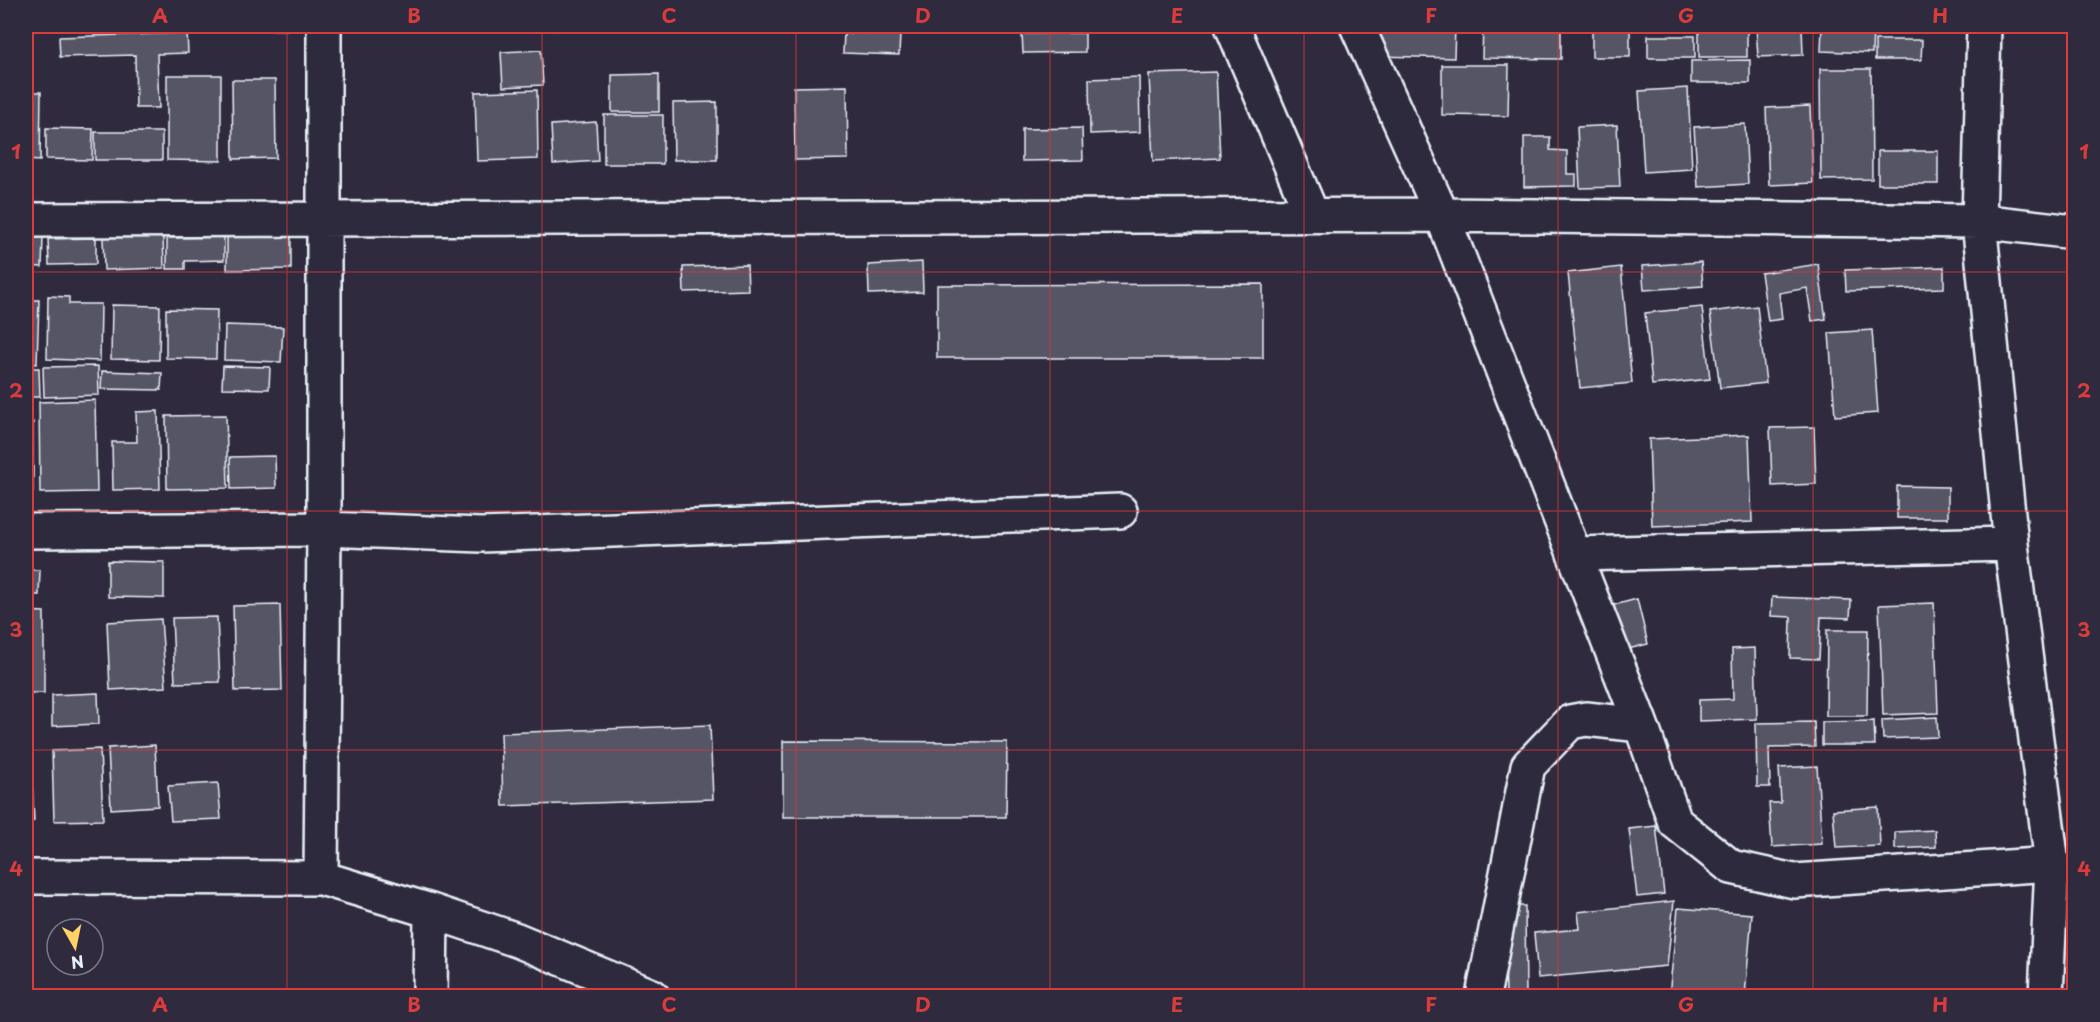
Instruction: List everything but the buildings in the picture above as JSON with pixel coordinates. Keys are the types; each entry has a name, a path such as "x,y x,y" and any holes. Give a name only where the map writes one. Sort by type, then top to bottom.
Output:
{"street":[{"path":"321,878 324,26"},
{"path":"1232,26 1312,215"},
{"path":"1357,26 1442,215 1641,725 1675,822 1731,867 1794,881 2052,864"},
{"path":"1984,26 1979,221 2011,544 2052,864 2046,996"},
{"path":"26,220 1442,215 1979,221 2074,232"},
{"path":"26,531 324,529 481,535 1120,511"},
{"path":"1574,554 2011,544"},
{"path":"1483,996 1528,766 1570,722 1586,719 1641,725"},
{"path":"26,877 321,878 517,940 652,996"},
{"path":"430,996 431,911"}]}
